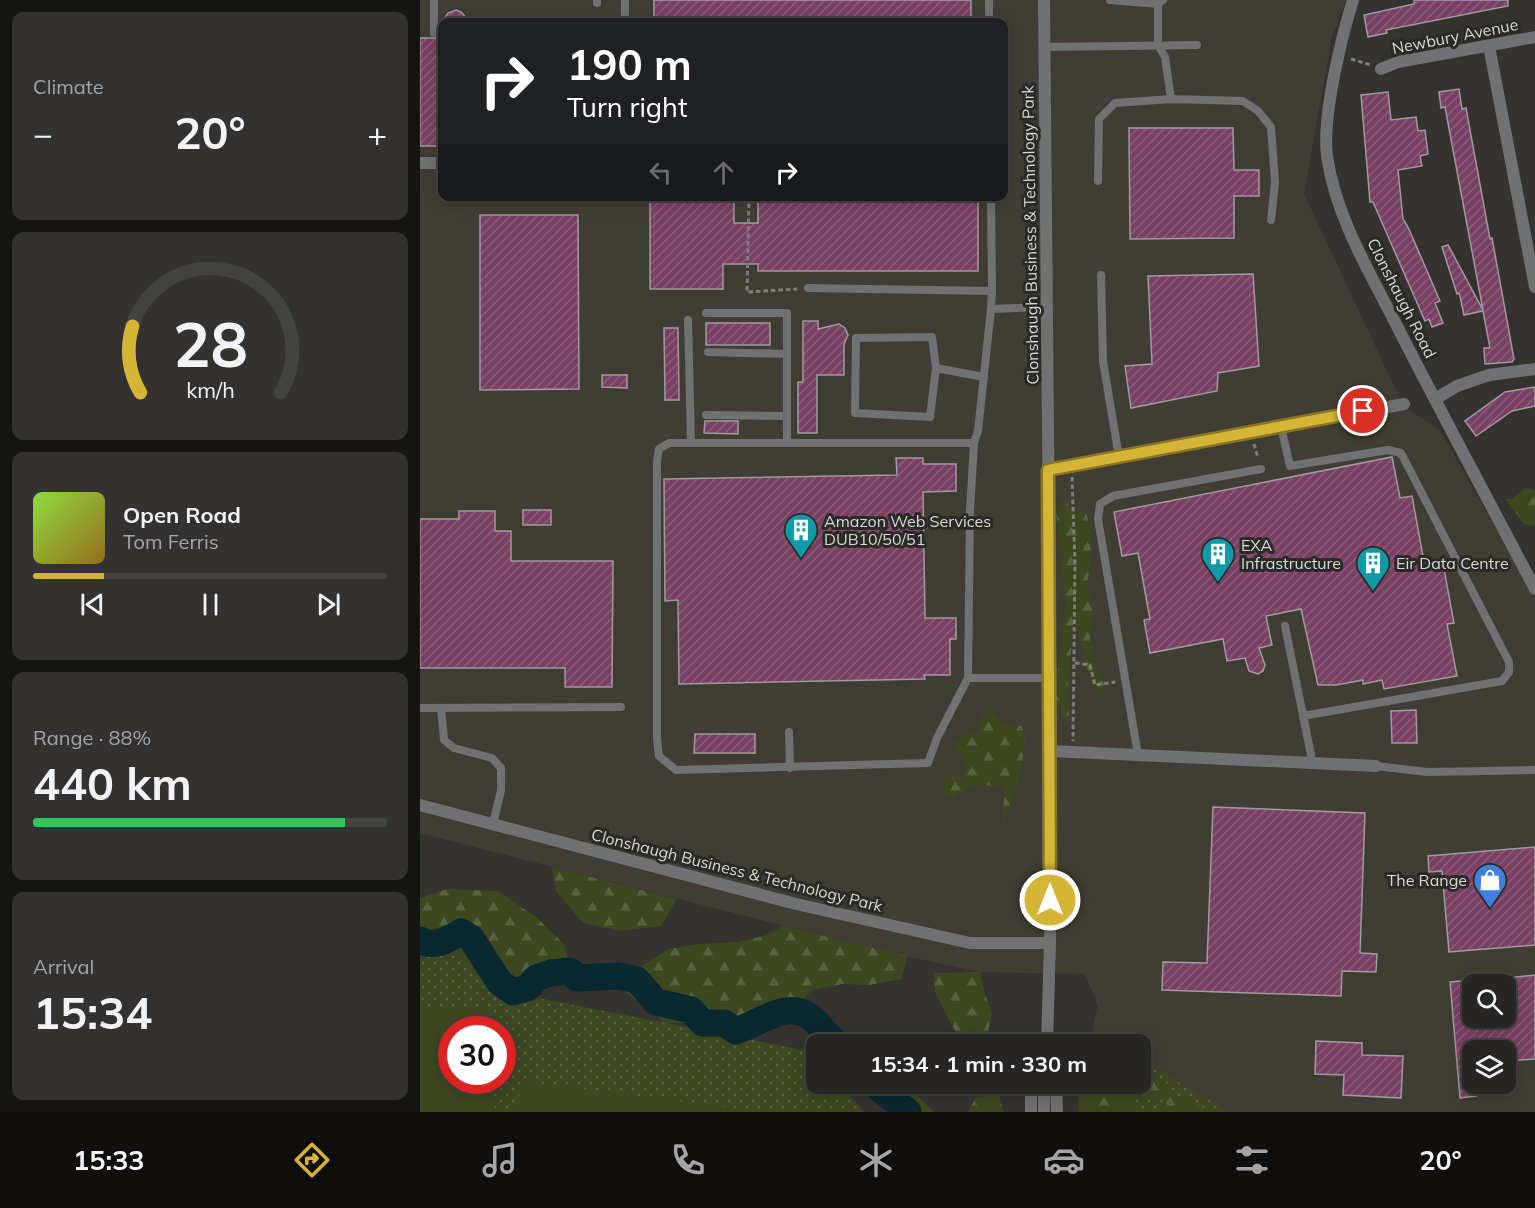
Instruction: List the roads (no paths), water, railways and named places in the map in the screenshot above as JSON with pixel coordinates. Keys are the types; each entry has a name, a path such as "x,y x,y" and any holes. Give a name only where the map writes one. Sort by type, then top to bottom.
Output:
{"street":[{"name":"Clonshaugh Business & Technology Park","path":"1044,0 1051,751 1047,1034"},
{"name":"Clonshaugh Road","path":"1353,0 1339,56 1329,115 1327,154 1335,192 1359,253 1535,589"},
{"name":"Newbury Avenue","path":"1381,69 1398,62 1535,37"},
{"path":"1489,46 1535,287"},
{"path":"420,163 438,163"},
{"path":"1435,399 1457,386 1489,375 1535,369"},
{"path":"1048,470 1404,404"},
{"path":"1051,751 1376,766"},
{"name":"Clonshaugh Business & Technology Park","path":"420,805 796,904 970,943 1050,943"},
{"path":"1031,1094 1031,1112"},
{"path":"1044,1094 1044,1112"},
{"path":"1056,1094 1057,1112"}],"lane":[{"path":"434,0 434,33"},
{"path":"625,0 625,18"},
{"path":"989,0 989,18"},
{"path":"1110,0 1161,2 1158,45 1165,57 1172,99"},
{"path":"1045,47 1197,45"},
{"path":"1098,181 1099,119 1115,104 1172,99 1243,101 1258,111 1271,127 1275,182 1271,220"},
{"path":"974,443 669,443 659,449 657,460 657,740 659,756 676,770 928,763 937,738 968,678 970,511 974,443 978,430 991,309 991,201"},
{"path":"1101,275 1103,361 1119,457"},
{"path":"808,288 992,291"},
{"path":"991,309 1047,307"},
{"path":"706,313 787,313 787,443"},
{"path":"688,320 691,443"},
{"path":"932,337 936,368 930,417 855,413 856,338 932,337"},
{"path":"708,351 787,354"},
{"path":"936,368 984,377"},
{"path":"706,414 787,416"},
{"path":"1281,427 1290,466 1388,450 1401,453 1509,662 1509,672 1502,681 1303,716"},
{"path":"1138,755 1098,519 1100,504 1113,496 1261,468"},
{"path":"1285,626 1310,763"},
{"path":"968,678 1050,678"},
{"path":"420,708 621,706"},
{"path":"441,708 444,740 454,748 492,758 501,768 501,790 493,824"},
{"path":"789,732 790,768"},
{"path":"1376,766 1427,772 1535,770"}],"waterway":[{"path":"420,940 430,944 436,943 461,932 471,938 500,983 513,992 528,988 536,978 551,973 570,971 577,978 618,976 637,980 656,1002 691,1010 703,1023 724,1023 736,1031 772,1015 791,1011 809,1016 827,1034"},
{"path":"886,1094 908,1112"}],"place":[{"name":"Amazon Web Services DUB10/50/51","path":"801,559"},
{"name":"EXA Infrastructure","path":"1218,583"},
{"name":"Eir Data Centre","path":"1373,592"},
{"name":"The Range","path":"1490,909"}]}
